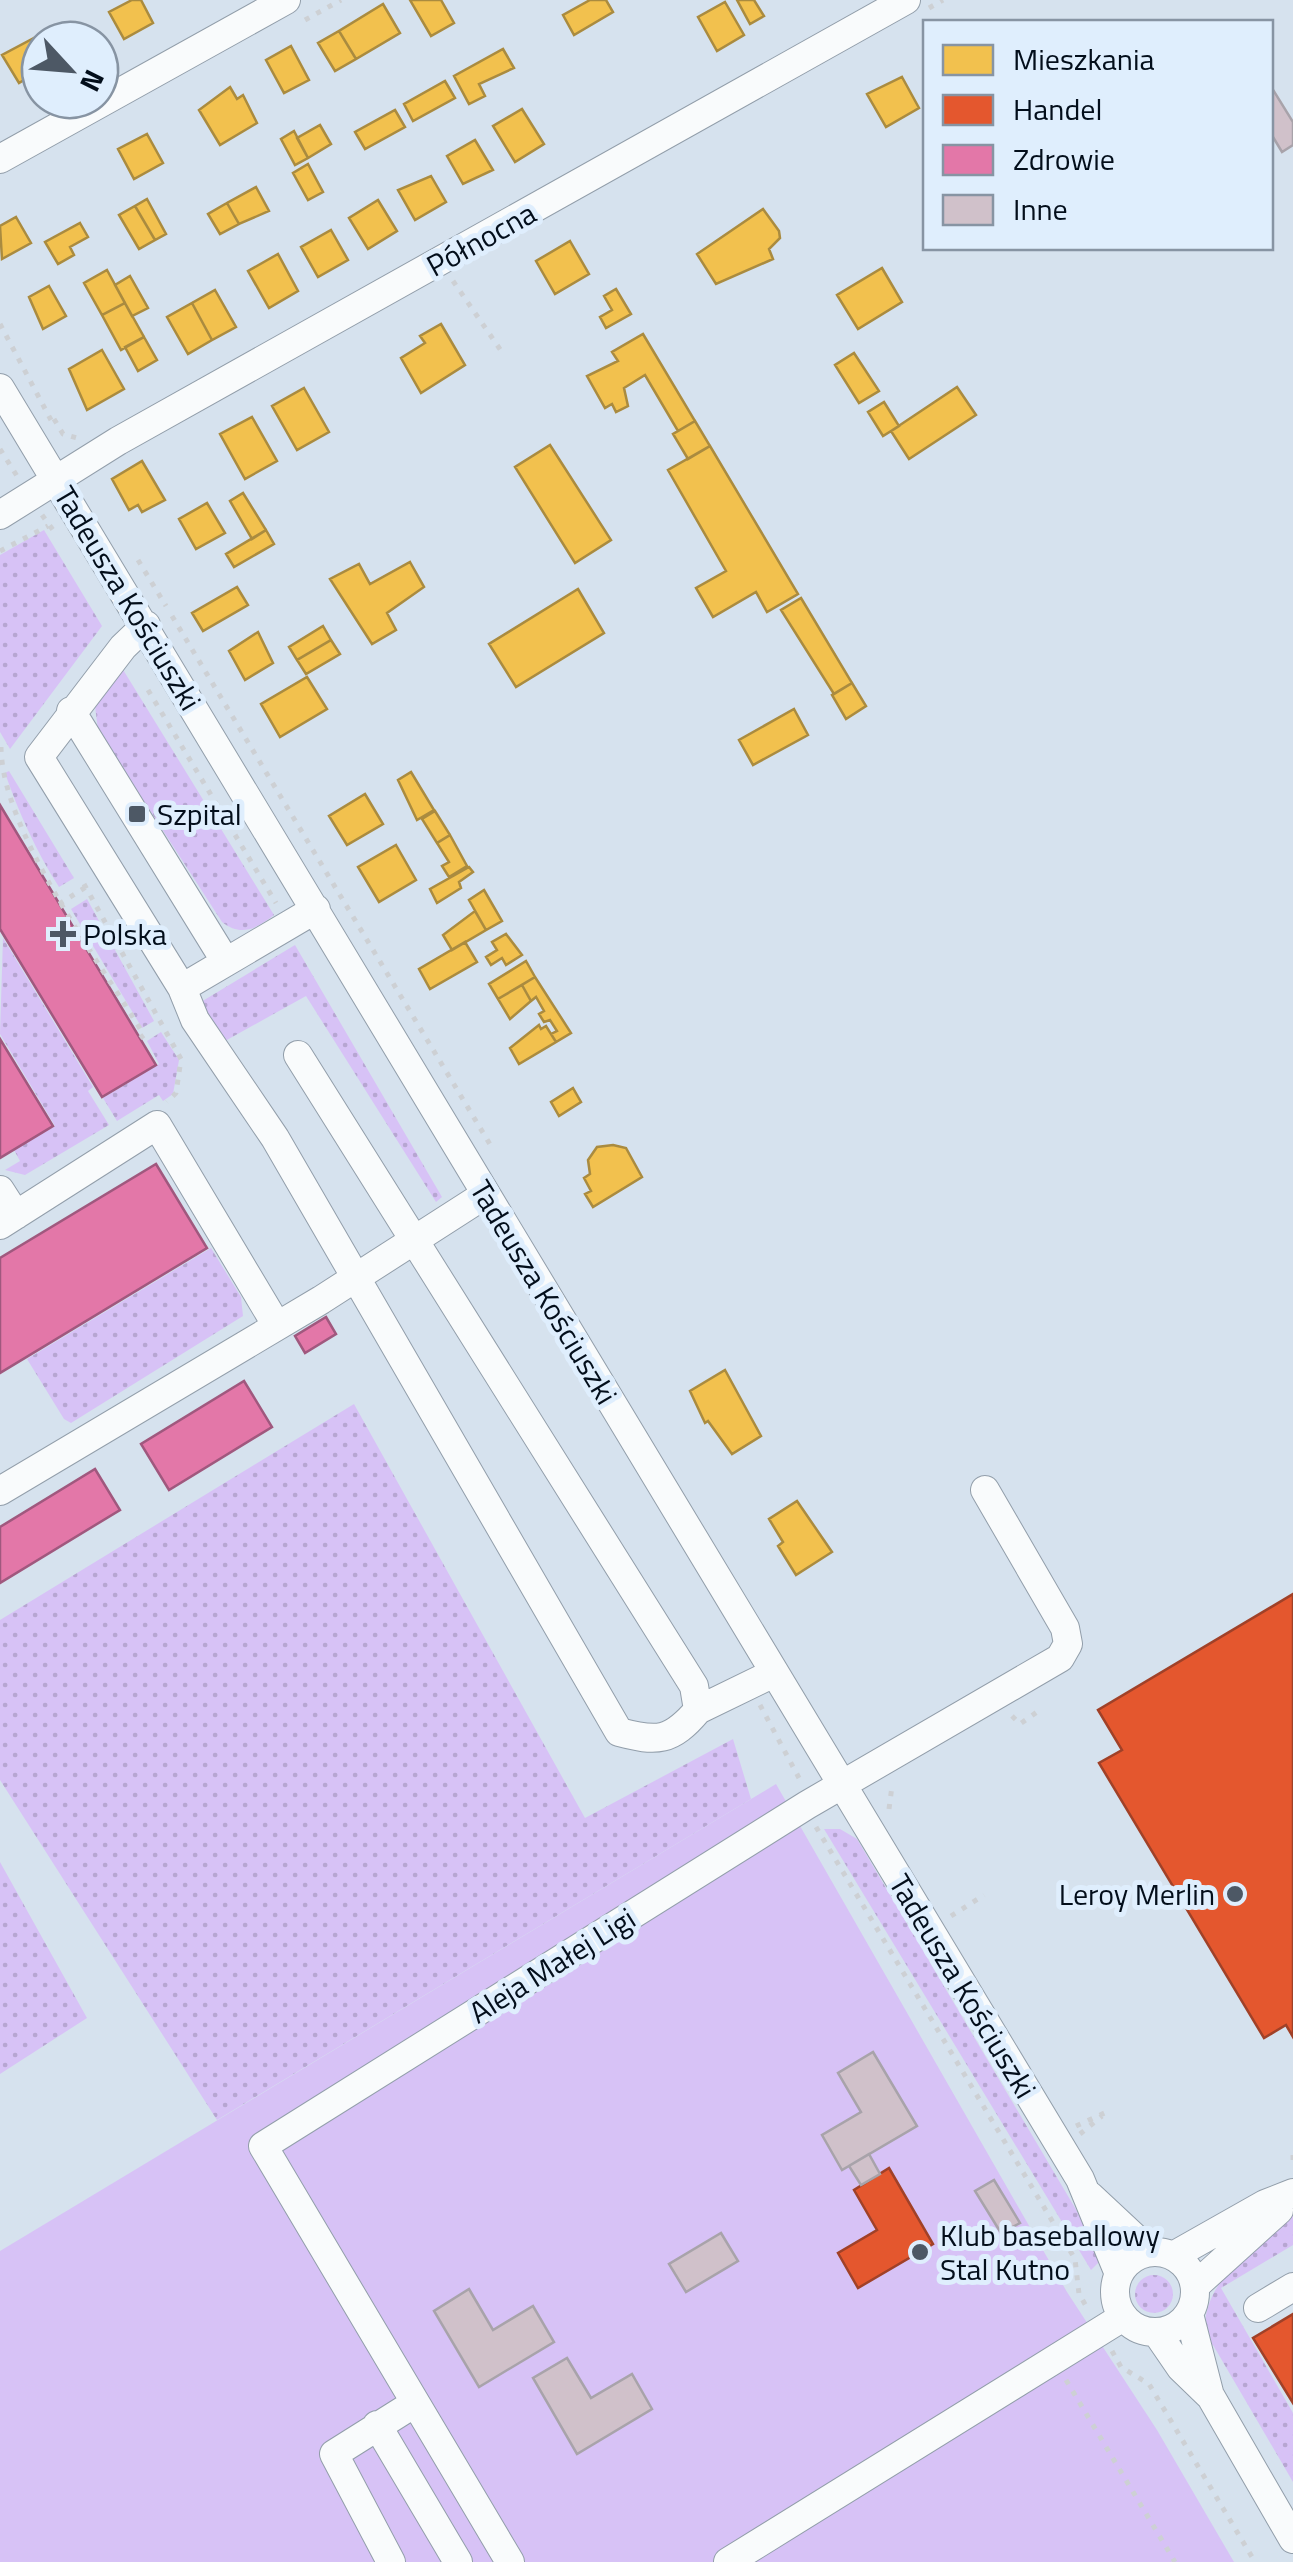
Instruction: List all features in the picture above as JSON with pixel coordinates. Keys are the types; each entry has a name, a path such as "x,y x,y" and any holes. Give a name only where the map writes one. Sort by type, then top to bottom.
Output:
{"street":[{"path":"0,159 286,0"},
{"name":"Północna","path":"0,515 118,441 906,0"},
{"name":"Tadeusza Kościuszki","path":"0,388 486,1194 762,1680 842,1785 1090,2196 1119,2274"},
{"path":"146,625 123,647 38,757 182,988 196,1020 276,1138 619,1732 654,1741 683,1728 698,1710 762,1680"},
{"path":"71,711 224,959"},
{"path":"182,988 224,959 316,910"},
{"path":"298,1054 694,1686 698,1710"},
{"path":"0,1190 8,1220 157,1126 277,1326"},
{"path":"0,1491 356,1278 486,1194"},
{"name":"Aleja Małej Ligi","path":"415,2403 263,2146 807,1805 1019,1683 1065,1651 1065,1628 985,1490"},
{"path":"1112,2325 1114,2288 1131,2259 1161,2254 1293,2179"},
{"path":"728,2562 1112,2325 1157,2333 1175,2328 1192,2300 1293,2179"},
{"name":"Tadeusza Kościuszki","path":"1090,2196 1161,2254"},
{"path":"1161,2254 1188,2268 1211,2397"},
{"path":"1258,2308 1293,2287"},
{"path":"1157,2333 1211,2397 1293,2539"},
{"path":"392,2562 334,2454 415,2403 510,2562"},
{"path":"376,2425 458,2562"}],"path":[{"path":"440,262 504,355"},
{"path":"0,449 48,526 61,540"},
{"path":"0,551 48,526"},
{"path":"137,560 495,1153"},
{"path":"123,647 288,922"},
{"path":"1,748 1,773 26,834 61,902 142,1036 160,1025"},
{"path":"76,870 182,1067 176,1093 162,1106"},
{"path":"61,902 86,888"},
{"path":"762,1680 816,1827 1074,2259 1079,2294 1112,2325 1121,2367 1150,2384 1255,2562"},
{"path":"996,1712 1011,1715 1020,1724 1037,1712"},
{"path":"891,1817 888,1800 898,1774"},
{"path":"948,1918 984,1895"},
{"path":"1085,2131 1111,2110"},
{"path":"1079,2148 1066,2118 1076,2126 1100,2112 1102,2116"},
{"path":"1293,2154 1293,2179"},
{"path":"1054,2360 1175,2562"}],"shaded area":[{"path":"44,530 102,626 10,749 0,732 0,555"},
{"path":"122,668 274,915 261,924 242,930 222,922 98,730 95,706"},
{"path":"9,771 74,878 59,887 22,817 5,773"},
{"path":"87,899 154,1021 142,1028 71,909"},
{"path":"3,938 93,1087 88,1091 109,1125 25,1175 5,1170 20,1161 14,1150 55,1126 0,1034"},
{"path":"295,945 442,1197 436,1202 306,996 225,1041 196,1005"},
{"path":"161,1032 179,1060 173,1094 163,1101 159,1095 117,1121 103,1098 159,1064 147,1041"},
{"path":"211,1248 241,1297 243,1316 71,1423 64,1419 27,1359"},
{"path":"354,1404 585,1818 733,1739 751,1799 217,2120 0,1780 0,1620"},
{"path":"776,1784 1067,2292 1157,2430 1234,2562 0,2562 0,2251"},
{"path":"824,1829 840,1829 857,1839 1104,2257 1091,2270"},
{"path":"0,1862 87,2018 0,2074"},
{"path":"1293,2214 1293,2245 1221,2288 1293,2413 1293,2482 1213,2345 1207,2347 1205,2326 1208,2306 1229,2270"},
{"path":"1154,2275 1168,2280 1173,2294 1168,2308 1154,2313 1140,2308 1135,2294 1140,2280"}],"building: Mieszkania":[{"path":"132,0 141,0 153,23 124,39 120,20 113,20 109,12"},
{"path":"410,0 441,0 454,23 431,36"},
{"path":"590,0 606,0 613,12 574,35 563,15"},
{"path":"737,0 754,0 764,16 750,24"},
{"path":"725,2 744,35 717,51 698,17"},
{"path":"383,4 400,33 356,59 339,31"},
{"path":"339,31 356,59 335,71 318,43"},
{"path":"20,45 20,82 19,83 2,55"},
{"path":"291,46 309,80 284,93 266,60"},
{"path":"503,49 514,68 479,84 485,96 469,104 454,76"},
{"path":"902,77 919,108 886,127 867,94"},
{"path":"445,81 455,98 413,121 404,104"},
{"path":"230,87 237,99 243,95 257,123 220,145 199,110"},
{"path":"522,109 544,144 515,162 493,126"},
{"path":"395,110 405,127 365,149 355,132"},
{"path":"320,125 331,144 308,158 297,138"},
{"path":"294,131 308,158 295,165 281,139"},
{"path":"147,134 163,163 134,179 118,149"},
{"path":"475,140 493,170 463,184 447,156"},
{"path":"308,164 323,192 308,200 293,173"},
{"path":"431,176 446,202 415,220 398,190"},
{"path":"256,187 269,211 239,224 227,203"},
{"path":"147,199 166,234 155,240 135,206"},
{"path":"378,200 397,231 368,249 349,218"},
{"path":"227,203 239,224 220,234 208,214"},
{"path":"135,206 155,240 139,249 119,215"},
{"path":"763,209 779,231 780,238 769,249 773,259 716,284 697,254"},
{"path":"16,217 31,243 2,259 0,226"},
{"path":"80,223 88,237 70,247 74,255 58,264 45,242"},
{"path":"331,230 348,260 318,277 301,247"},
{"path":"570,241 589,274 555,294 536,261"},
{"path":"278,254 298,291 269,308 248,271"},
{"path":"882,268 902,302 858,329 837,295"},
{"path":"107,270 125,303 102,315 84,283"},
{"path":"130,276 148,308 132,316 115,285"},
{"path":"49,286 66,316 43,329 29,297"},
{"path":"616,289 631,314 606,328 600,317 612,310 604,296"},
{"path":"215,290 236,327 212,340 192,303"},
{"path":"125,303 144,337 121,350 102,315"},
{"path":"192,303 212,340 188,354 167,317"},
{"path":"441,324 465,365 421,393 401,358 425,343 420,336"},
{"path":"643,334 695,421 678,431 645,375 624,388 628,406 616,412 612,404 605,408 587,376 618,361 612,352"},
{"path":"144,337 157,360 138,371 125,347"},
{"path":"102,350 124,389 87,410 69,369"},
{"path":"854,353 879,391 859,403 835,365"},
{"path":"957,387 976,415 909,459 891,431"},
{"path":"304,388 329,432 297,450 272,406"},
{"path":"884,402 899,426 883,436 868,412"},
{"path":"252,417 277,461 245,479 220,434"},
{"path":"695,421 710,446 688,459 673,434"},
{"path":"550,445 611,540 575,563 515,467"},
{"path":"710,446 798,594 767,612 756,592 713,617 696,588 726,571 668,470"},
{"path":"142,461 165,500 142,512 138,505 129,510 112,479"},
{"path":"243,493 266,530 252,539 230,501"},
{"path":"207,503 225,533 196,549 179,519"},
{"path":"266,530 274,544 234,567 226,554"},
{"path":"410,562 424,587 387,613 396,630 372,644 330,579 359,564 370,584"},
{"path":"237,587 248,605 203,631 192,613"},
{"path":"578,589 604,633 516,687 489,644"},
{"path":"801,598 852,683 834,694 781,610"},
{"path":"323,626 331,640 297,660 289,647"},
{"path":"258,632 273,663 245,680 229,651"},
{"path":"331,640 340,654 306,674 297,660"},
{"path":"307,677 327,709 280,737 261,704"},
{"path":"852,683 866,706 846,719 832,695"},
{"path":"794,709 808,735 753,765 739,740"},
{"path":"411,772 434,810 417,820 398,780"},
{"path":"365,794 383,824 347,845 329,816"},
{"path":"435,811 450,835 437,843 422,819"},
{"path":"450,835 467,866 449,877 442,866 449,862 437,843"},
{"path":"396,845 416,880 379,902 358,867"},
{"path":"469,867 473,872 459,882 461,888 437,903 430,889"},
{"path":"484,890 502,921 486,930 469,900"},
{"path":"475,911 486,930 452,950 443,935"},
{"path":"506,934 522,955 506,965 502,958 491,965 486,957 497,950 492,942"},
{"path":"465,942 477,962 430,989 419,969"},
{"path":"526,961 535,977 498,999 489,984"},
{"path":"535,977 571,1033 556,1042 551,1034 557,1031 550,1020 544,1022 539,1014 544,1011 536,997 531,1001 522,985"},
{"path":"522,985 531,1001 510,1019 498,999"},
{"path":"539,1025 541,1029 546,1026 556,1042 519,1064 510,1048"},
{"path":"573,1088 581,1102 559,1116 551,1102"},
{"path":"597,1147 626,1148 642,1177 593,1207 585,1194 591,1191 584,1178 590,1174 588,1160"},
{"path":"725,1370 761,1436 732,1454 708,1421 705,1423 690,1391"},
{"path":"797,1501 832,1552 796,1575 778,1546 783,1542 769,1519"}],"building: Handel":[{"name":"Leroy Merlin","path":"1293,1594 1293,2037 1286,2025 1264,2038 1099,1763 1122,1750 1098,1710"},
{"path":"889,2168 933,2244 858,2288 838,2253 877,2230 854,2190"},
{"path":"1293,2314 1293,2403 1253,2338"}],"building: Zdrowie":[{"path":"0,805 156,1065 102,1097 0,929"},
{"path":"0,1039 53,1126 0,1158"},
{"path":"156,1164 207,1248 0,1373 0,1258"},
{"path":"326,1317 336,1334 305,1353 295,1336"},
{"path":"244,1381 272,1427 169,1490 141,1444"},
{"path":"95,1469 120,1510 0,1583 0,1527"}],"building: Inne":[{"path":"1273,90 1293,122 1293,145 1282,152 1273,137"},
{"path":"873,2052 917,2126 842,2170 822,2135 861,2112 838,2073"},
{"path":"869,2154 880,2174 861,2185 849,2166"},
{"path":"994,2180 1020,2223 1001,2233 975,2191"},
{"path":"721,2233 738,2261 686,2292 669,2264"},
{"path":"469,2289 493,2330 533,2306 554,2342 479,2387 434,2311"},
{"path":"567,2358 591,2398 632,2374 652,2409 577,2454 533,2378"}],"place":[{"name":"Szpital","path":"137,814"},
{"name":"Polska","path":"63,934"},
{"name":"Leroy Merlin","path":"1235,1894"},
{"name":"Klub baseballowy Stal Kutno","path":"920,2252"}]}
